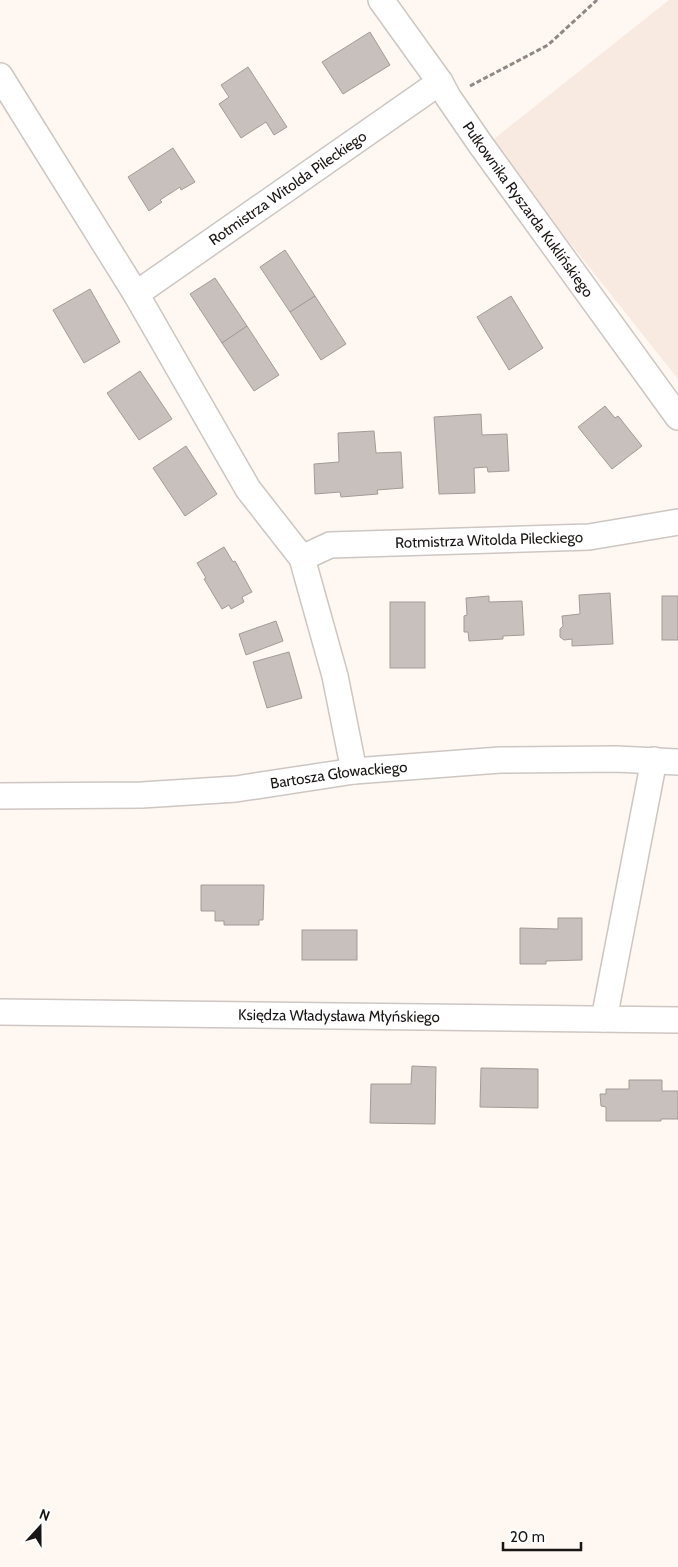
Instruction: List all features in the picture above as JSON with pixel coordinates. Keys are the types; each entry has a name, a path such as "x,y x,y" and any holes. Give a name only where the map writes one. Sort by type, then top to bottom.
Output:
{"street":[{"name":"Pułkownika Ryszarda Kuklińskiego","path":"381,0 678,417"},
{"path":"0,76 136,294 248,490 302,558 335,676 354,771"},
{"name":"Rotmistrza Witolda Pileckiego","path":"136,294 444,90"},
{"name":"Rotmistrza Witolda Pileckiego","path":"302,558 330,545 590,537 678,522"},
{"name":"Bartosza Głowackiego","path":"0,796 142,795 236,789 354,771 500,760 616,759 666,761"},
{"path":"604,1019 666,761"},
{"name":"Księdza Władysława Młyńskiego","path":"0,1012 678,1020"}],"path":[{"path":"444,90 548,45 597,0"}],"shaded area":[{"path":"669,0 678,0 678,379 490,142"}],"building":[{"path":"370,32 390,65 343,94 322,62"},
{"path":"248,67 287,127 274,135 266,122 241,138 219,104 229,97 221,85"},
{"path":"173,148 195,182 181,190 180,187 160,200 162,202 149,211 128,177"},
{"path":"285,250 315,296 290,312 260,267"},
{"path":"215,278 247,326 222,343 190,294"},
{"path":"90,289 120,342 84,363 53,310"},
{"path":"315,296 346,344 321,360 290,312"},
{"path":"511,296 543,348 509,370 477,317"},
{"path":"247,326 279,375 254,391 222,343"},
{"path":"140,371 172,419 139,440 107,393"},
{"path":"605,406 615,418 618,416 642,446 612,469 578,427"},
{"path":"481,414 482,435 507,434 509,471 488,472 487,467 474,468 475,493 439,494 434,417"},
{"path":"374,431 376,453 401,452 403,488 377,490 378,494 341,497 340,492 315,494 314,464 339,462 338,433"},
{"path":"186,446 217,494 185,516 153,468"},
{"path":"224,547 233,562 235,561 252,592 242,597 244,602 231,609 229,605 222,609 197,563"},
{"path":"610,593 613,644 572,646 572,639 564,640 560,637 560,629 563,626 562,616 580,614 579,595"},
{"path":"489,596 489,602 522,601 524,635 503,636 503,639 469,641 468,632 464,632 464,616 467,615 466,598"},
{"path":"662,596 678,596 678,640 662,640"},
{"path":"390,602 425,602 425,668 390,668"},
{"path":"276,621 283,641 246,655 239,634"},
{"path":"289,652 302,698 267,708 253,662"},
{"path":"201,885 264,885 263,920 259,920 259,925 224,925 224,921 215,921 215,911 201,911"},
{"path":"558,918 582,918 582,960 546,961 546,964 520,964 520,928 558,929"},
{"path":"302,930 357,930 357,960 302,960"},
{"path":"412,1066 436,1067 435,1124 370,1123 371,1084 411,1084"},
{"path":"481,1068 538,1069 538,1108 480,1107"},
{"path":"629,1080 662,1080 662,1091 678,1091 678,1119 661,1119 661,1121 606,1121 606,1107 601,1106 600,1094 606,1094 606,1089 629,1089"}]}
